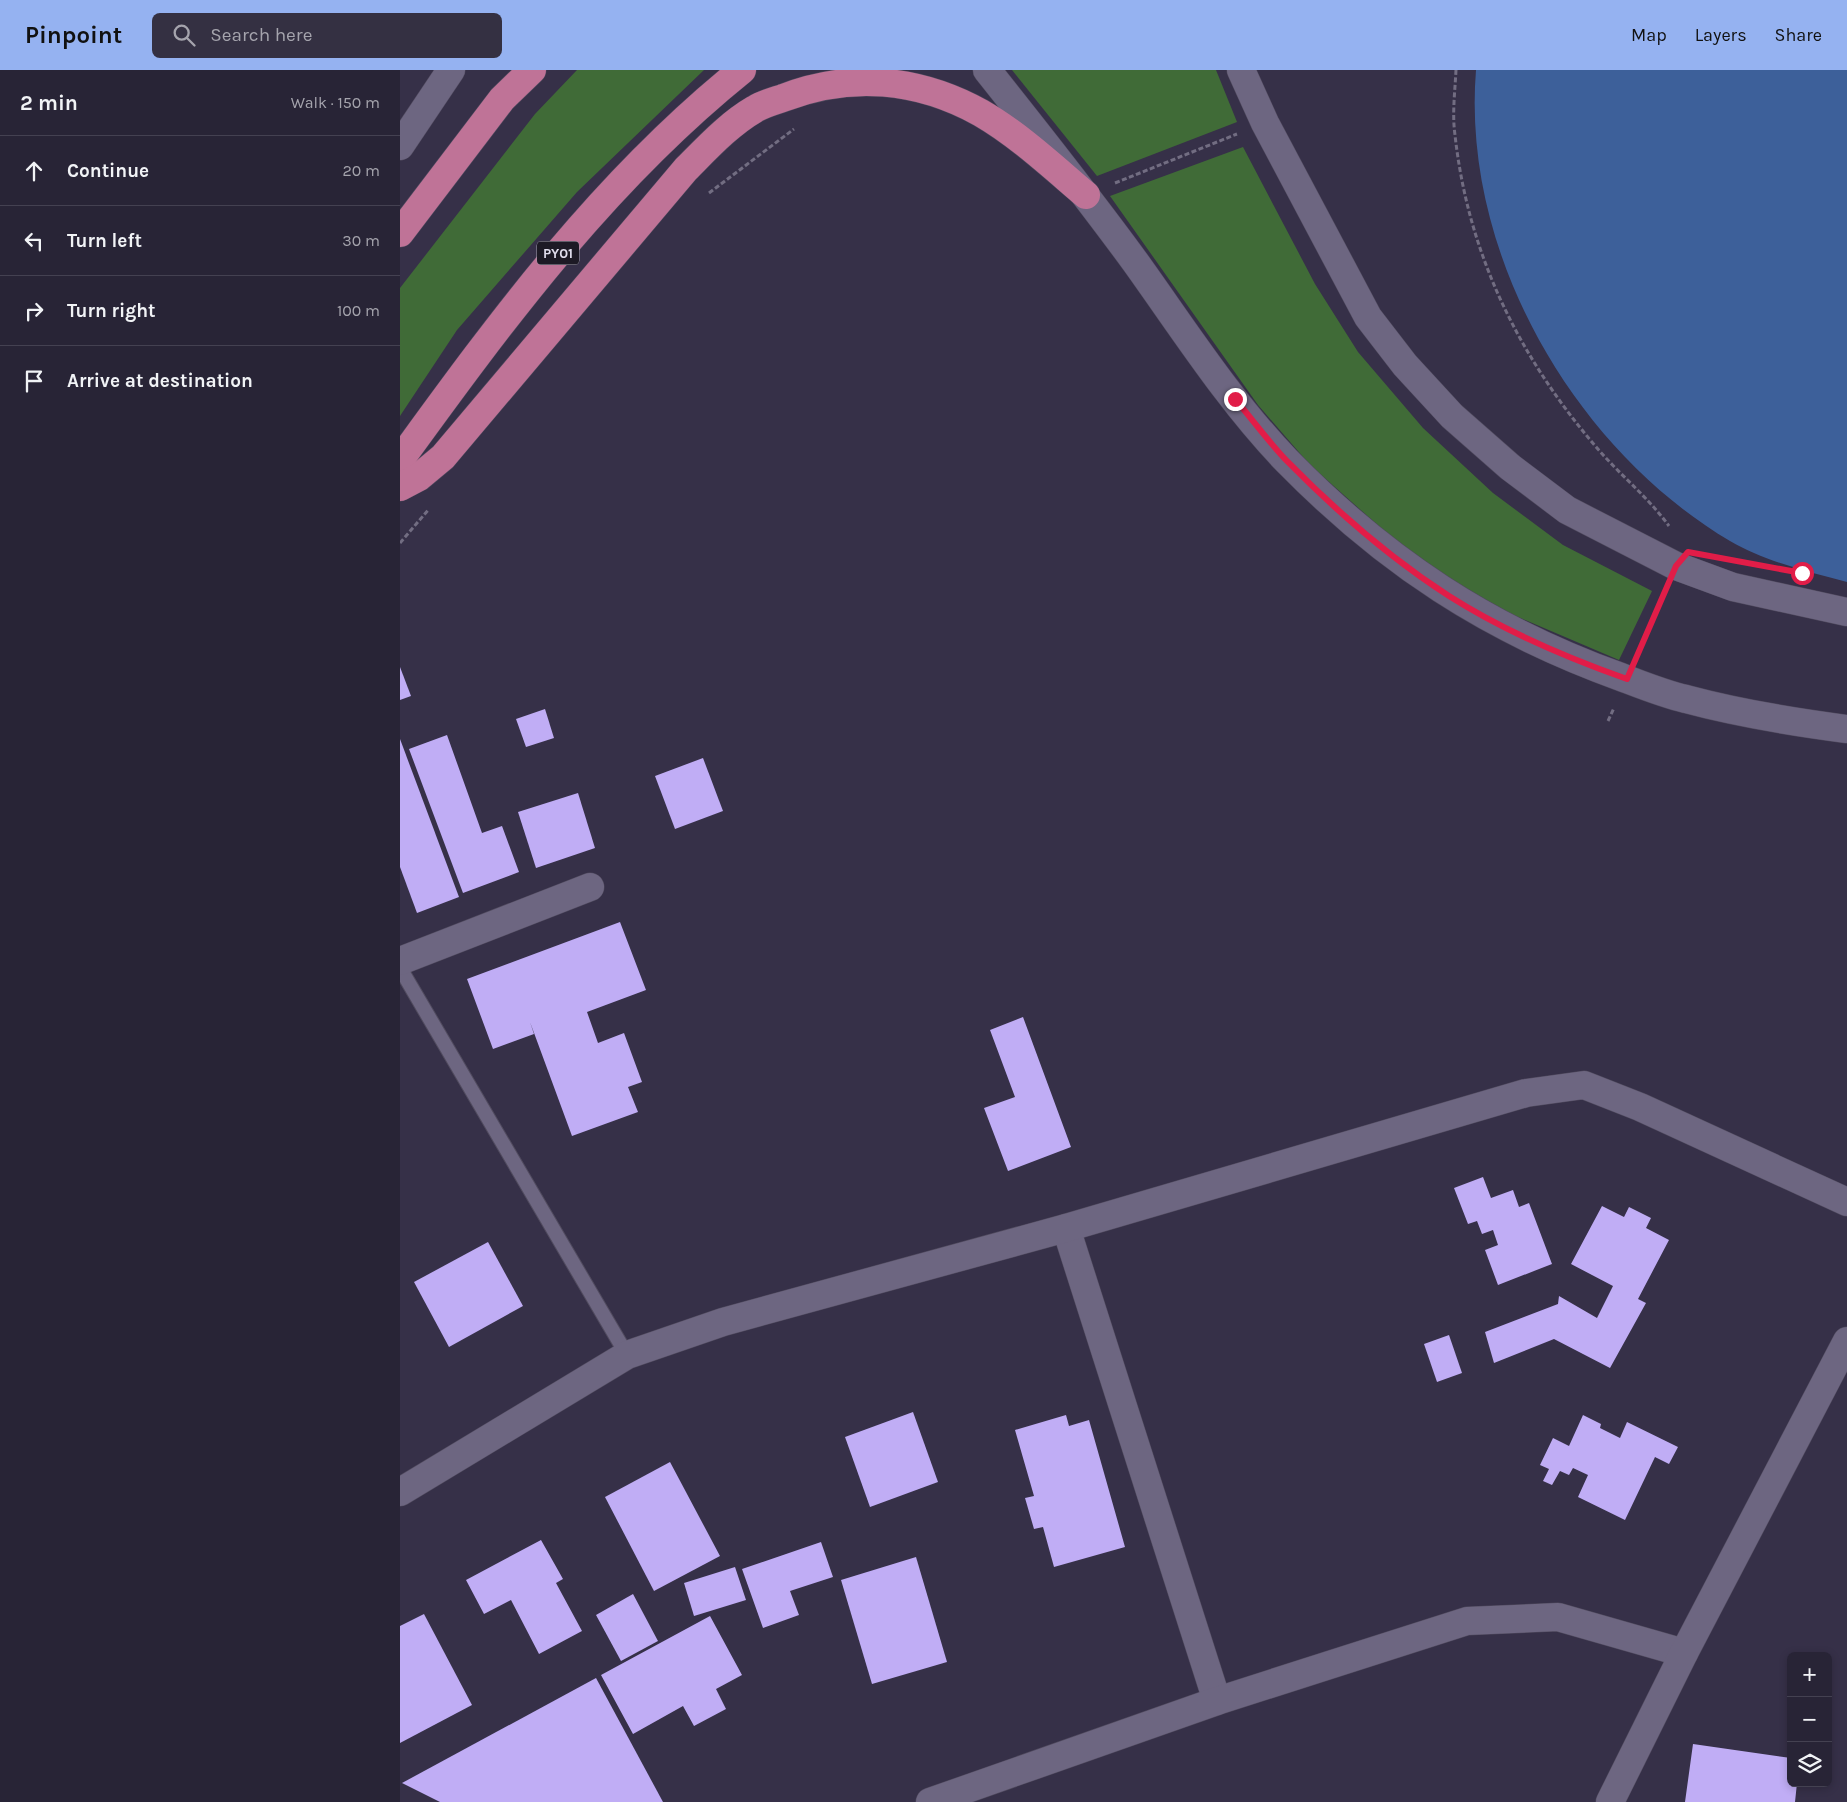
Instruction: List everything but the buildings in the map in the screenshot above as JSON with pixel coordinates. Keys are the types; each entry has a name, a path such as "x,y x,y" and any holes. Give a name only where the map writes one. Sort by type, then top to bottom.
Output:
{"highway":[{"path":"400,234 502,99 532,70"},
{"name":"PY01","path":"400,460 497,327 602,200 710,96 742,70"},
{"path":"400,487 419,477 443,457 686,169 719,136 755,109 797,92 847,81 873,81 925,89 981,113 1018,138 1086,195"}],"street":[{"path":"400,146 451,70"},
{"path":"987,70 1086,195 1235,399 1285,459 1336,509 1392,555 1449,596 1513,632 1569,658 1692,701 1743,712 1847,729"},
{"path":"1241,70 1265,123 1368,317 1405,365 1452,416 1510,467 1567,510 1676,566 1733,587 1847,612"},
{"path":"400,961 590,887"},
{"path":"400,1492 627,1355 723,1322 1066,1228 1526,1093 1584,1085 1640,1107 1847,1202"},
{"path":"1066,1228 1217,1701"},
{"path":"1610,1802 1684,1653 1847,1341"},
{"path":"930,1802 1217,1701 1467,1621 1558,1617 1684,1653"}],"lane":[{"path":"400,968 627,1355"}],"path":[{"path":"1456,70 1454,133 1469,219 1497,294 1536,368 1597,448 1658,512 1688,552 1676,566 1608,721"},
{"path":"1086,195 1265,123"}],"green space":[{"path":"577,70 704,70 577,192 457,330 400,416 400,288 535,114"},
{"path":"1012,70 1216,70 1237,122 1097,176"},
{"path":"1243,147 1315,284 1358,352 1423,428 1493,493 1563,545 1652,591 1619,660 1511,614 1453,581 1390,536 1310,465 1258,405 1110,196"}],"water":[{"path":"1476,70 1847,70 1847,582 1772,560 1730,541 1674,502 1622,454 1577,400 1539,340 1509,275 1487,208 1476,139"}],"route":[{"path":"1235,399 1285,459 1336,509 1392,555 1449,596 1513,632 1569,658 1627,679 1676,566 1688,552 1802,573"}]}
